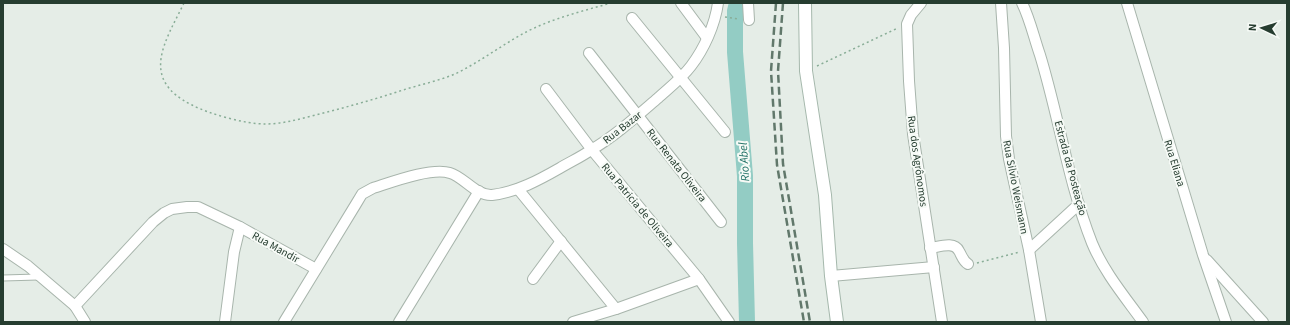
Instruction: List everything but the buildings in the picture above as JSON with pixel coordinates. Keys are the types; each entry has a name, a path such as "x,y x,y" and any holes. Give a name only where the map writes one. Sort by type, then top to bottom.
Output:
{"main road":[{"path":"805,3 806,71 825,195 830,276 837,322"}],"street":[{"path":"681,3 707,38"},
{"name":"Rua Bazar","path":"479,191 490,195 518,189 539,180 592,150 638,115 680,78 691,66 707,38 714,22 718,3"},
{"path":"745,19 748,3"},
{"path":"907,24 911,15 921,3"},
{"name":"Rua Silvio Weismann","path":"1001,3 1008,159 1029,250 1040,322"},
{"name":"Estrada da Posteação","path":"1022,3 1051,92 1079,204 1093,244 1101,262 1143,322"},
{"name":"Rua Eliana","path":"1127,3 1203,255 1226,322"},
{"path":"632,18 725,132"},
{"name":"Rua dos Agrônomos","path":"907,24 913,134 942,322"},
{"name":"Rua Renata Oliveira","path":"589,53 721,222"},
{"name":"Rua Patricia de Oliveira","path":"546,89 592,150 699,279 725,314 729,322"},
{"path":"284,322 360,197 370,189 429,172 449,172 479,191 398,322"},
{"path":"518,189 616,309"},
{"path":"1029,250 1079,204"},
{"name":"Rua Mandir","path":"75,306 153,222 164,213 178,208 198,207 240,227 316,269"},
{"path":"225,322 234,252 240,227"},
{"path":"533,279 561,241"},
{"path":"930,248 945,245 955,246 964,261 968,264"},
{"path":"3,249 41,277 75,306 85,322"},
{"path":"1203,255 1263,322"},
{"path":"830,276 934,267"},
{"path":"573,322 616,309 699,279"}],"lane":[{"path":"3,278 41,277"}],"path":[{"path":"184,3 162,52 160,63 161,74 166,85 173,93 185,102 198,108 252,123 280,124 358,104 454,74 530,30 565,17 611,3"},
{"path":"727,17 745,19"},
{"path":"806,71 907,24"},
{"path":"968,264 974,264 1029,250"}],"waterway":[{"name":"Rio Abel","path":"737,3 735,11 735,52 745,176 747,322"}],"railway":[{"path":"776,3 771,71 777,165 804,322"},
{"path":"783,3 778,71 783,164 810,322"}]}
